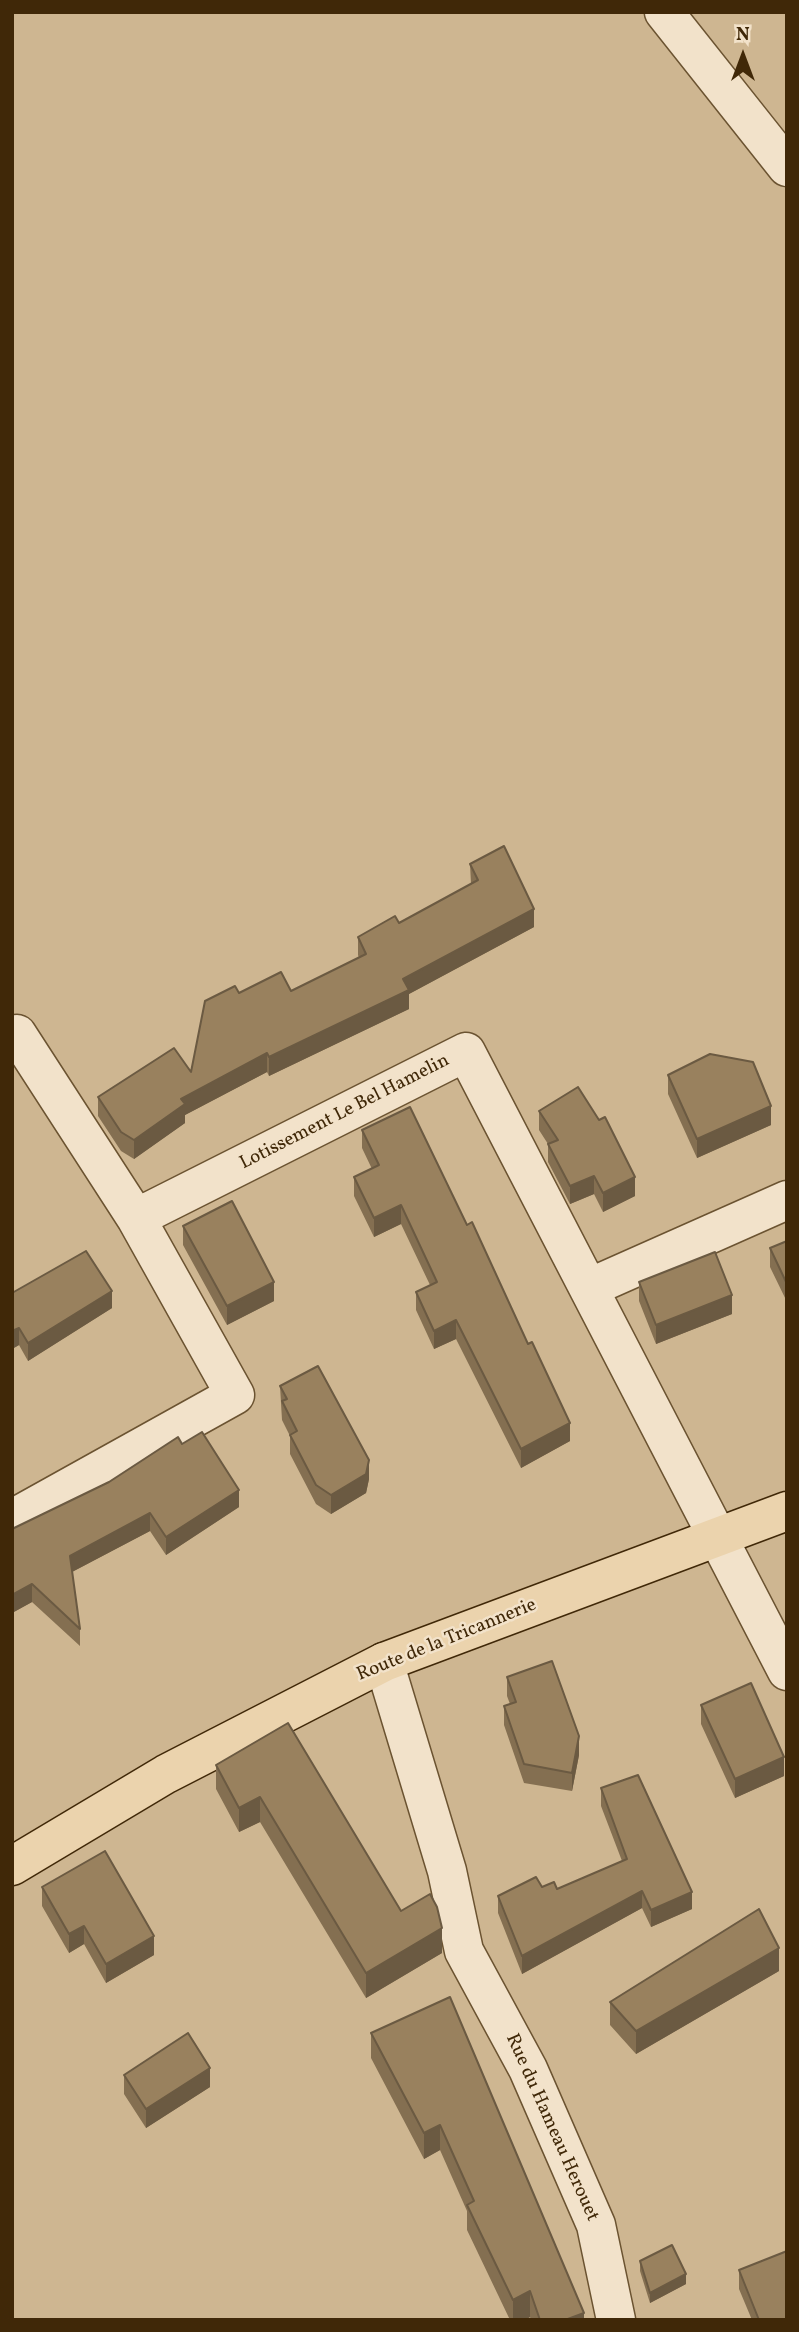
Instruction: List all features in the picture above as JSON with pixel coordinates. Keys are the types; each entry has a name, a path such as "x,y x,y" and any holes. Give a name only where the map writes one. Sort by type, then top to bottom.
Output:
{"main road":[{"name":"Route de la Tricannerie","path":"12,1866 166,1774 384,1662 787,1511"}],"street":[{"path":"664,12 787,167"},
{"path":"12,1519 235,1395 136,1218 17,1034"},
{"name":"Lotissement Le Bel Hamelin","path":"136,1218 466,1052 787,1671"},
{"path":"590,1287 787,1200"},
{"name":"Rue du Hameau Herouet","path":"384,1662 447,1871 464,1951 528,2069 596,2225 616,2320"}],"shaded area":[{"path":"12,12 787,12 787,2320 12,2320"}],"building":[{"path":"504,846 534,909 403,979 409,990 269,1057 267,1053 181,1099 185,1104 134,1140 121,1132 98,1097 174,1048 191,1072 205,1001 235,986 239,993 281,972 291,991 366,954 358,937 395,916 399,923 478,880 470,864"},
{"path":"710,1054 753,1062 771,1106 697,1139 668,1075"},
{"path":"578,1087 599,1120 605,1117 635,1177 603,1193 594,1176 570,1186 548,1144 558,1140 539,1111"},
{"path":"410,1107 467,1225 472,1222 528,1344 532,1342 570,1423 521,1449 456,1320 434,1331 416,1292 437,1282 401,1205 374,1218 354,1177 379,1165 362,1130"},
{"path":"232,1201 274,1282 227,1306 183,1226"},
{"path":"787,1241 787,1284 770,1248"},
{"path":"86,1251 112,1291 28,1343 19,1328 12,1331 12,1293"},
{"path":"715,1252 732,1295 656,1325 639,1282"},
{"path":"318,1366 369,1460 366,1474 331,1495 316,1485 290,1435 297,1431 282,1401 287,1399 280,1386"},
{"path":"202,1432 239,1490 166,1537 150,1513 70,1556 80,1629 32,1584 12,1595 12,1529 109,1482 178,1437 182,1444"},
{"path":"552,1661 579,1736 572,1773 524,1764 504,1706 516,1702 507,1677"},
{"path":"751,1683 784,1757 735,1779 701,1705"},
{"path":"288,1723 401,1911 430,1894 437,1907 442,1928 366,1973 260,1797 239,1808 216,1765"},
{"path":"638,1775 692,1892 651,1910 642,1891 522,1956 498,1896 536,1877 542,1887 554,1882 557,1889 627,1859 601,1788"},
{"path":"105,1851 154,1936 106,1964 84,1926 69,1934 42,1887"},
{"path":"759,1909 779,1948 636,2031 610,2002"},
{"path":"450,1997 584,2313 565,2320 540,2320 530,2291 513,2300 467,2205 474,2201 440,2125 424,2133 371,2033"},
{"path":"188,2033 210,2068 146,2109 124,2075"},
{"path":"672,2245 686,2274 650,2293 640,2261"},
{"path":"787,2251 787,2320 759,2320 739,2270"}]}
